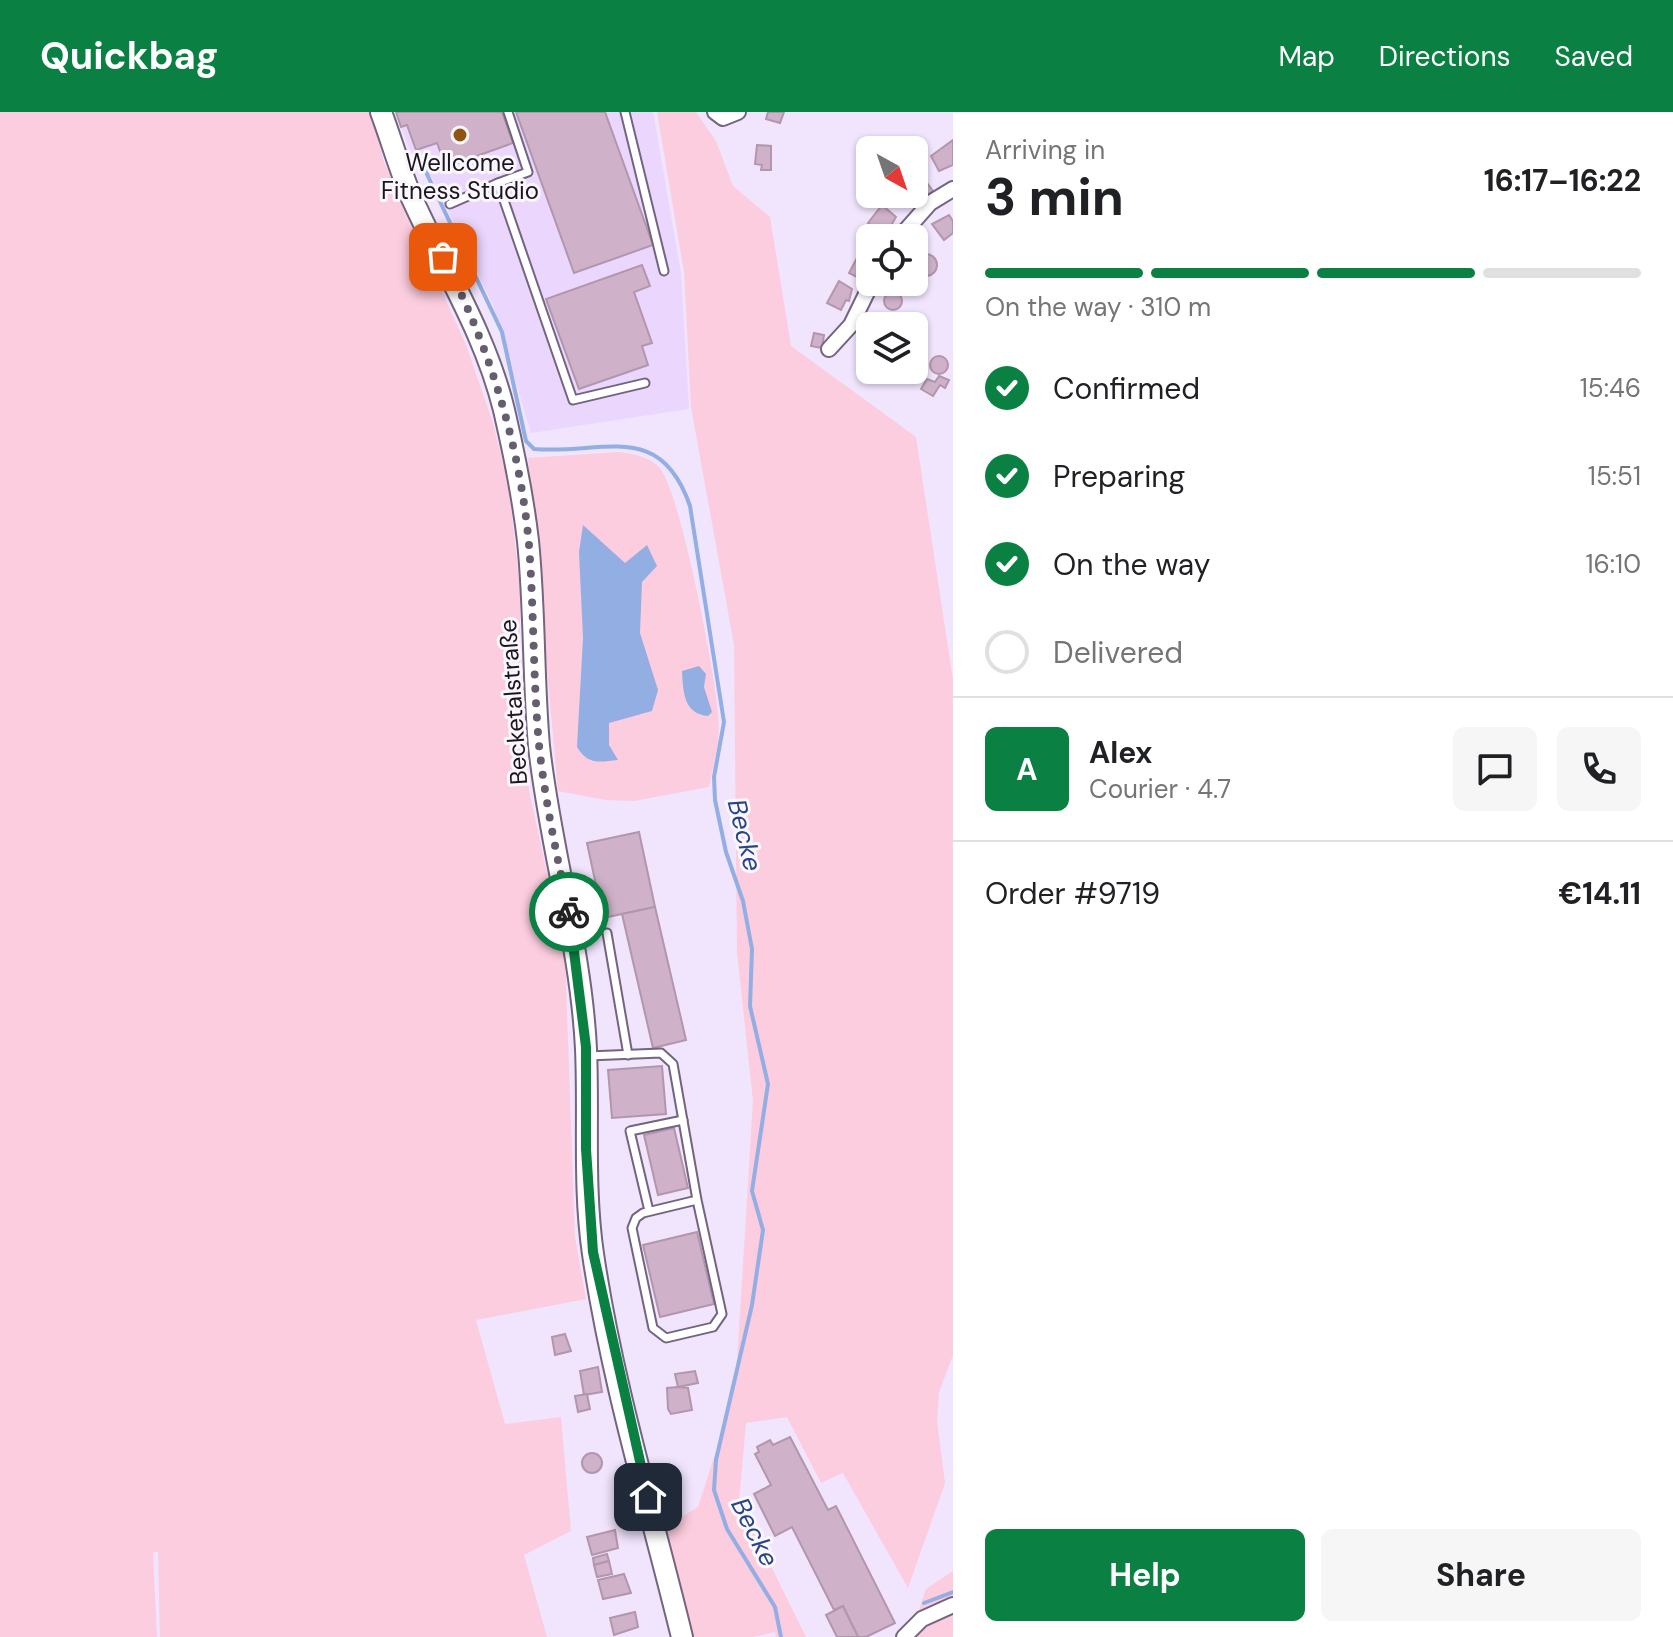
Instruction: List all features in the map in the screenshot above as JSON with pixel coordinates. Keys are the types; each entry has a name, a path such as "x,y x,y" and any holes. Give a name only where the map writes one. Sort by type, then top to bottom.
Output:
{"main road":[{"name":"Becketalstraße","path":"381,112 410,193 453,276 482,344 502,404 518,471 529,545 539,745 549,819 576,947 586,1056 593,1252 614,1357 682,1637"}],"street":[{"path":"715,112 723,118 738,112"},
{"path":"911,224 930,203 953,189"},
{"path":"829,349 851,325 865,296"},
{"path":"904,1637 919,1622 953,1605"}],"lane":[{"path":"450,204 528,172 508,112"},
{"path":"625,112 664,271"},
{"path":"498,183 573,400 645,383"},
{"path":"607,933 628,1055"},
{"path":"586,1056 661,1053 673,1064 697,1200 722,1314 713,1327 666,1338 653,1328 632,1228 636,1218 649,1211 697,1200"},
{"path":"649,1211 630,1131 683,1120"}],"shaded area":[{"path":"0,112 371,112 384,162 466,345 493,423 509,487 520,591 520,689 529,790 565,956 575,1237 586,1299 476,1320 505,1424 561,1417 571,1531 524,1555 547,1637 160,1637 158,1552 153,1552 157,1637 0,1637"},
{"path":"395,112 653,112 681,273 689,409 531,433 493,305 432,177 418,170"},
{"path":"657,112 696,112 716,141 733,186 770,217 791,346 916,437 953,680 953,1355 939,1392 937,1421 945,1483 908,1588 843,1473 821,1483 787,1417 746,1423 739,1501 806,1637 776,1637 775,1632 753,1637 690,1637 665,1527 698,1507 724,1426 737,1362 753,1101 737,952 734,645 691,407 684,272"},
{"path":"619,452 650,460 659,467 668,483 697,591 713,674 719,727 709,787 634,801 605,800 558,791 528,458"},
{"path":"953,1571 953,1637 910,1637 926,1589"}],"water":[{"path":"583,525 625,563 647,545 657,566 642,582 640,633 658,690 652,711 609,723 609,745 618,760 600,762 585,757 577,747 583,638 579,552"},
{"path":"699,666 706,674 704,687 712,712 708,716 694,711 684,694 682,671"}],"building":[{"name":"Wellcome Fitness Studio","path":"396,112 502,112 513,143 446,167 437,143 416,150 407,125 401,127"},
{"path":"516,112 605,112 653,245 574,273"},
{"path":"768,112 784,112 780,123 766,119"},
{"path":"953,140 953,165 939,171 931,156"},
{"path":"757,145 771,146 771,170 761,170 762,165 755,164"},
{"path":"880,208 886,208 896,217 892,224 868,223"},
{"path":"949,215 953,221 953,233 944,240 932,224"},
{"path":"928,254 936,261 934,273 928,276"},
{"path":"856,260 856,276 849,273"},
{"path":"642,265 650,286 634,292 652,343 642,346 648,365 579,389 546,299"},
{"path":"839,281 852,289 849,301 846,300 841,310 827,303"},
{"path":"886,296 901,298 899,307 893,310 884,301"},
{"path":"814,333 824,335 822,348 811,346"},
{"path":"935,356 943,356 948,365 946,372 935,374 930,369 930,361"},
{"path":"939,376 949,380 945,388 940,385 933,396 921,389 928,384 928,379 935,382"},
{"path":"639,832 655,907 603,918 587,843"},
{"path":"655,907 686,1040 653,1048 622,914"},
{"path":"662,1066 666,1114 612,1118 608,1070"},
{"path":"674,1128 688,1188 658,1195 644,1135"},
{"path":"697,1232 714,1304 660,1317 643,1245"},
{"path":"565,1334 571,1351 555,1355 552,1337"},
{"path":"598,1367 602,1392 584,1395 580,1371"},
{"path":"695,1371 698,1383 678,1387 675,1374"},
{"path":"667,1388 688,1388 692,1410 671,1414"},
{"path":"587,1394 590,1409 578,1412 575,1396"},
{"path":"790,1437 828,1510 836,1506 895,1623 866,1637 858,1637 843,1606 834,1610 792,1527 775,1536 754,1494 771,1485 755,1454 759,1452 757,1447 770,1440 773,1445"},
{"path":"588,1453 596,1453 602,1463 596,1473 588,1473 582,1467 582,1459"},
{"path":"615,1530 618,1548 592,1555 587,1537"},
{"path":"607,1554 609,1561 594,1565 593,1558"},
{"path":"609,1561 612,1574 597,1577 594,1565"},
{"path":"624,1574 631,1593 603,1599 598,1580"},
{"path":"843,1606 858,1637 837,1637 826,1615"},
{"path":"635,1612 638,1627 614,1635 610,1618"}],"waterway":[{"name":"Becke","path":"425,170 502,332 526,441 534,449 627,447 646,451 663,461 678,479 690,506 724,722 714,777 715,800 726,852 743,901 752,949 750,1006 768,1084 752,1191 763,1230 752,1305 716,1460 714,1490 727,1529 775,1607 781,1637"},
{"path":"924,1603 953,1592"}],"way so far":[{"path":"443,257 482,344 502,404 521,485 529,545 539,745 549,819 569,912"}],"place":[{"name":"Wellcome Fitness Studio","path":"460,135"}],"route":[{"path":"569,912 576,947 586,1047 586,1149 593,1252 614,1357 648,1497"}]}
